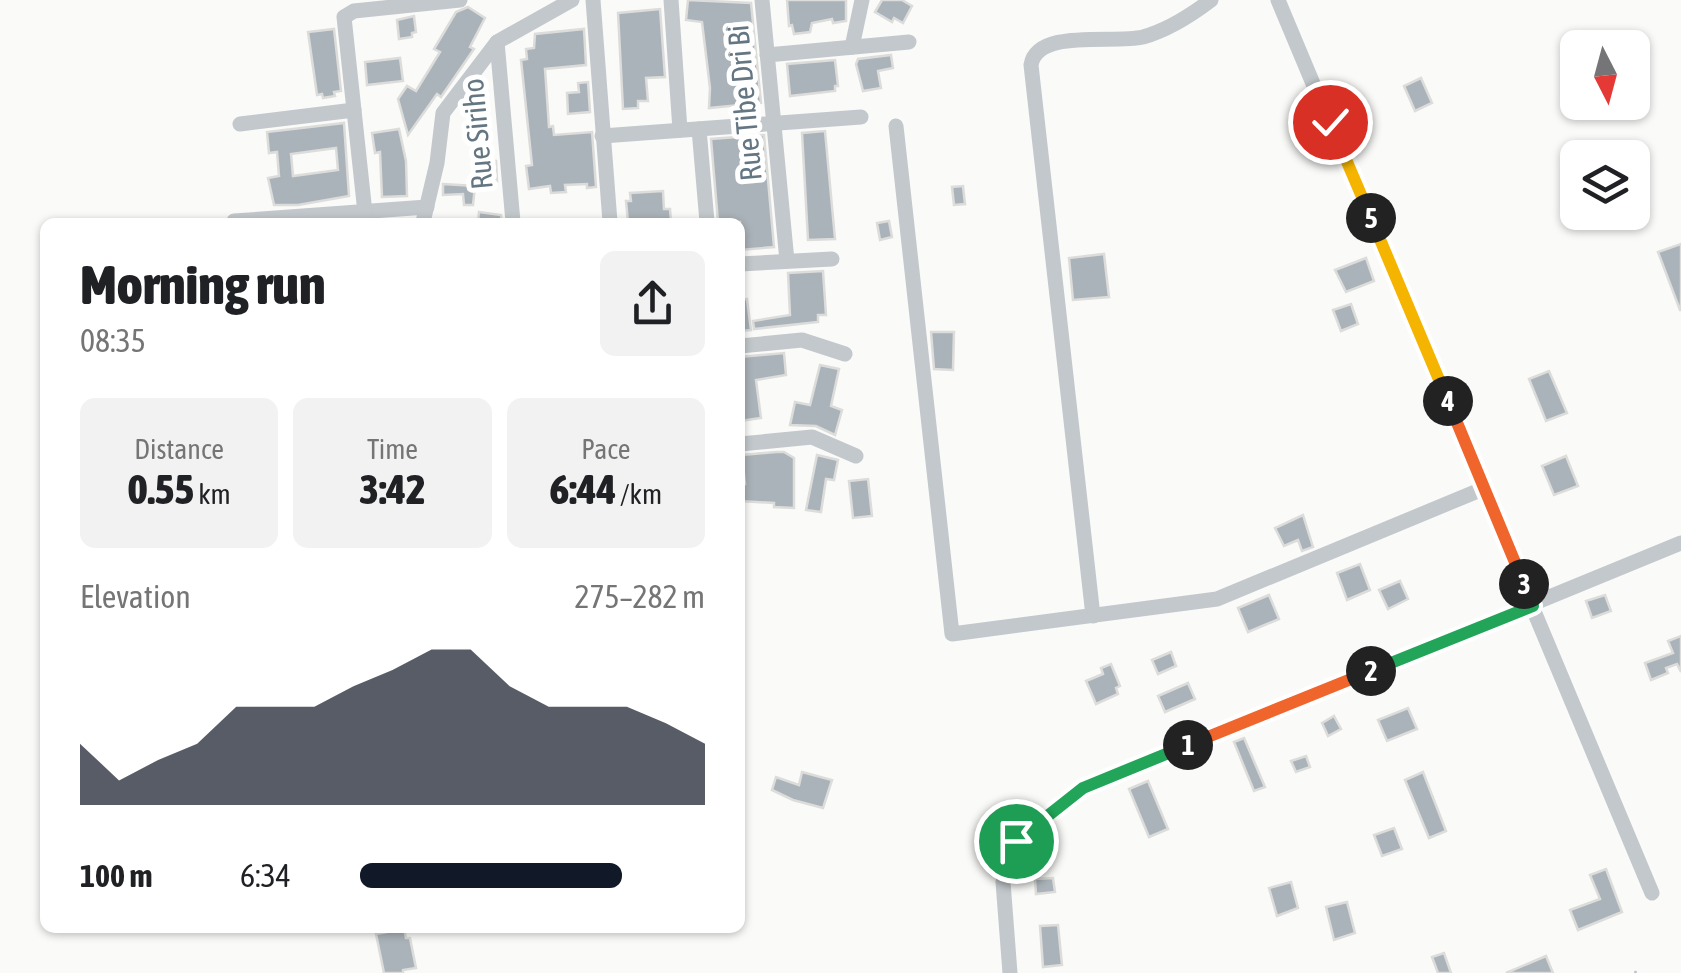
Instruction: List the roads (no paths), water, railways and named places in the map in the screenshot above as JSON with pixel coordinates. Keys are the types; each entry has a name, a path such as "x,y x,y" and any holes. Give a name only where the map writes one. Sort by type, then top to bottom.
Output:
{"street":[{"path":"366,217 344,17 354,11 460,0"},
{"path":"340,218 425,215 443,113 497,42 572,0"},
{"path":"593,0 610,218"},
{"path":"671,0 680,130"},
{"name":"Rue Tibe Dri Bi","path":"762,0 788,261"},
{"path":"852,47 862,0"},
{"path":"1093,616 1032,55 1042,46 1060,42 1140,38 1188,17 1210,0"},
{"path":"1278,0 1652,893"},
{"name":"Rue Siriho","path":"497,42 513,218"},
{"path":"768,55 909,42"},
{"path":"240,124 354,110"},
{"path":"602,136 861,118"},
{"path":"896,126 952,634 1217,599 1485,488"},
{"path":"699,129 708,218"},
{"path":"745,264 832,259"},
{"path":"745,346 802,340 844,354"},
{"path":"745,444 812,437 856,456"},
{"path":"1010,973 1003,882 1016,841 1083,788 1681,543"}]}
